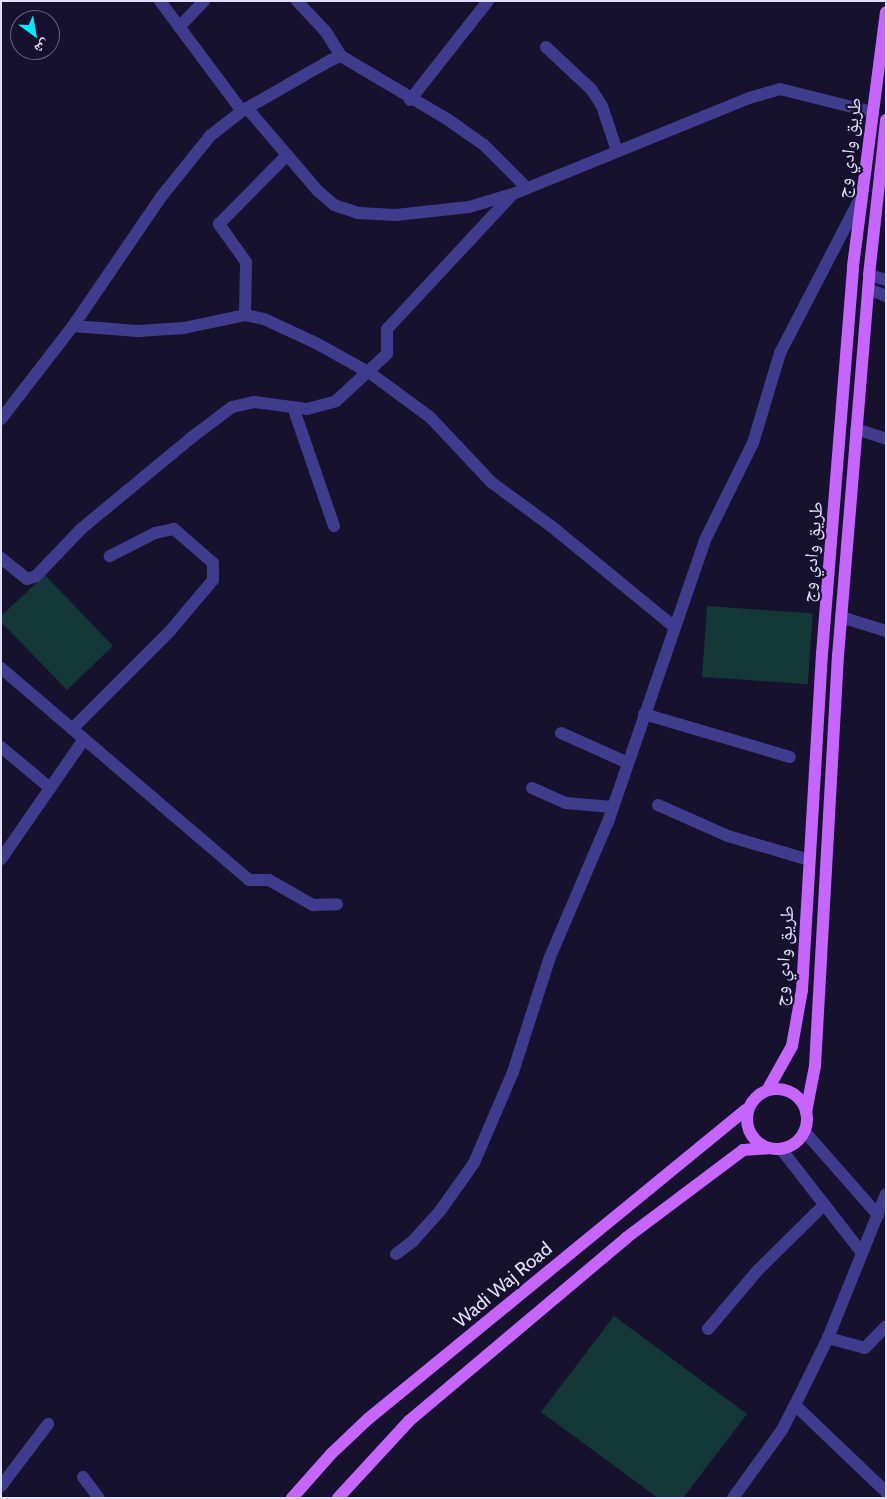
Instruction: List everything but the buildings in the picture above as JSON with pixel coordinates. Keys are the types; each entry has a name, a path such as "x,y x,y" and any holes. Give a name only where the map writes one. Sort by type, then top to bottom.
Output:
{"main road":[{"name":"طريق وادي وج","path":"768,1089 782,1068 798,1022 822,654 862,195 886,12"},
{"name":"طريق وادي وج","path":"806,1112 815,1066 841,617 869,275 886,120"},
{"path":"338,1498 409,1421 626,1238 743,1150 775,1148 799,1140 804,1132 806,1112 803,1103 787,1090 768,1089 751,1101 746,1110 749,1130 754,1139 775,1148"},
{"name":"Wadi Waj Road","path":"292,1498 331,1454 368,1419 746,1110"}],"street":[{"path":"160,1 244,110 334,205 358,213 396,215 462,208 513,194 749,98 780,89 872,112"},
{"path":"179,27 204,1"},
{"path":"410,100 488,1"},
{"path":"301,3 326,32 341,56 484,145 527,188"},
{"path":"546,47 591,89 602,106 616,151"},
{"path":"1,419 73,326 161,197 210,136 244,110 341,56"},
{"path":"246,315 246,262 219,224 287,155"},
{"path":"1,558 27,579 36,576 81,529 232,407 254,402 318,408 336,401 370,373 387,354 387,329 513,194"},
{"path":"396,1254 413,1241 440,1211 474,1163 513,1072 550,957 613,807 673,626 705,540 753,443 780,353 862,195"},
{"path":"869,275 886,280"},
{"path":"868,290 886,296"},
{"path":"73,326 138,330 184,328 246,315 264,319 370,373 430,417 491,482 551,526 673,626"},
{"path":"293,407 334,526"},
{"path":"856,429 886,439"},
{"path":"72,729 170,632 213,580 213,563 174,529 155,533 110,556"},
{"path":"841,617 886,631"},
{"path":"1,668 249,880 269,880 313,905 338,904"},
{"path":"644,714 790,757"},
{"path":"561,733 628,763"},
{"path":"1,859 84,739"},
{"path":"1,747 50,788"},
{"path":"532,788 565,803 613,807"},
{"path":"658,805 728,836 809,860"},
{"path":"804,1132 878,1215"},
{"path":"775,1148 862,1253"},
{"path":"733,1498 782,1430 795,1405 828,1338 886,1194"},
{"path":"708,1329 758,1270 824,1205"},
{"path":"828,1338 865,1348 884,1332"},
{"path":"795,1405 886,1492"},
{"path":"1,1486 48,1424"},
{"path":"82,1476 99,1498"}],"green space":[{"path":"45,575 113,646 67,690 1,622 1,616"},
{"path":"707,606 813,613 808,684 702,677"},
{"path":"614,1316 747,1414 683,1498 658,1498 541,1412"}]}
